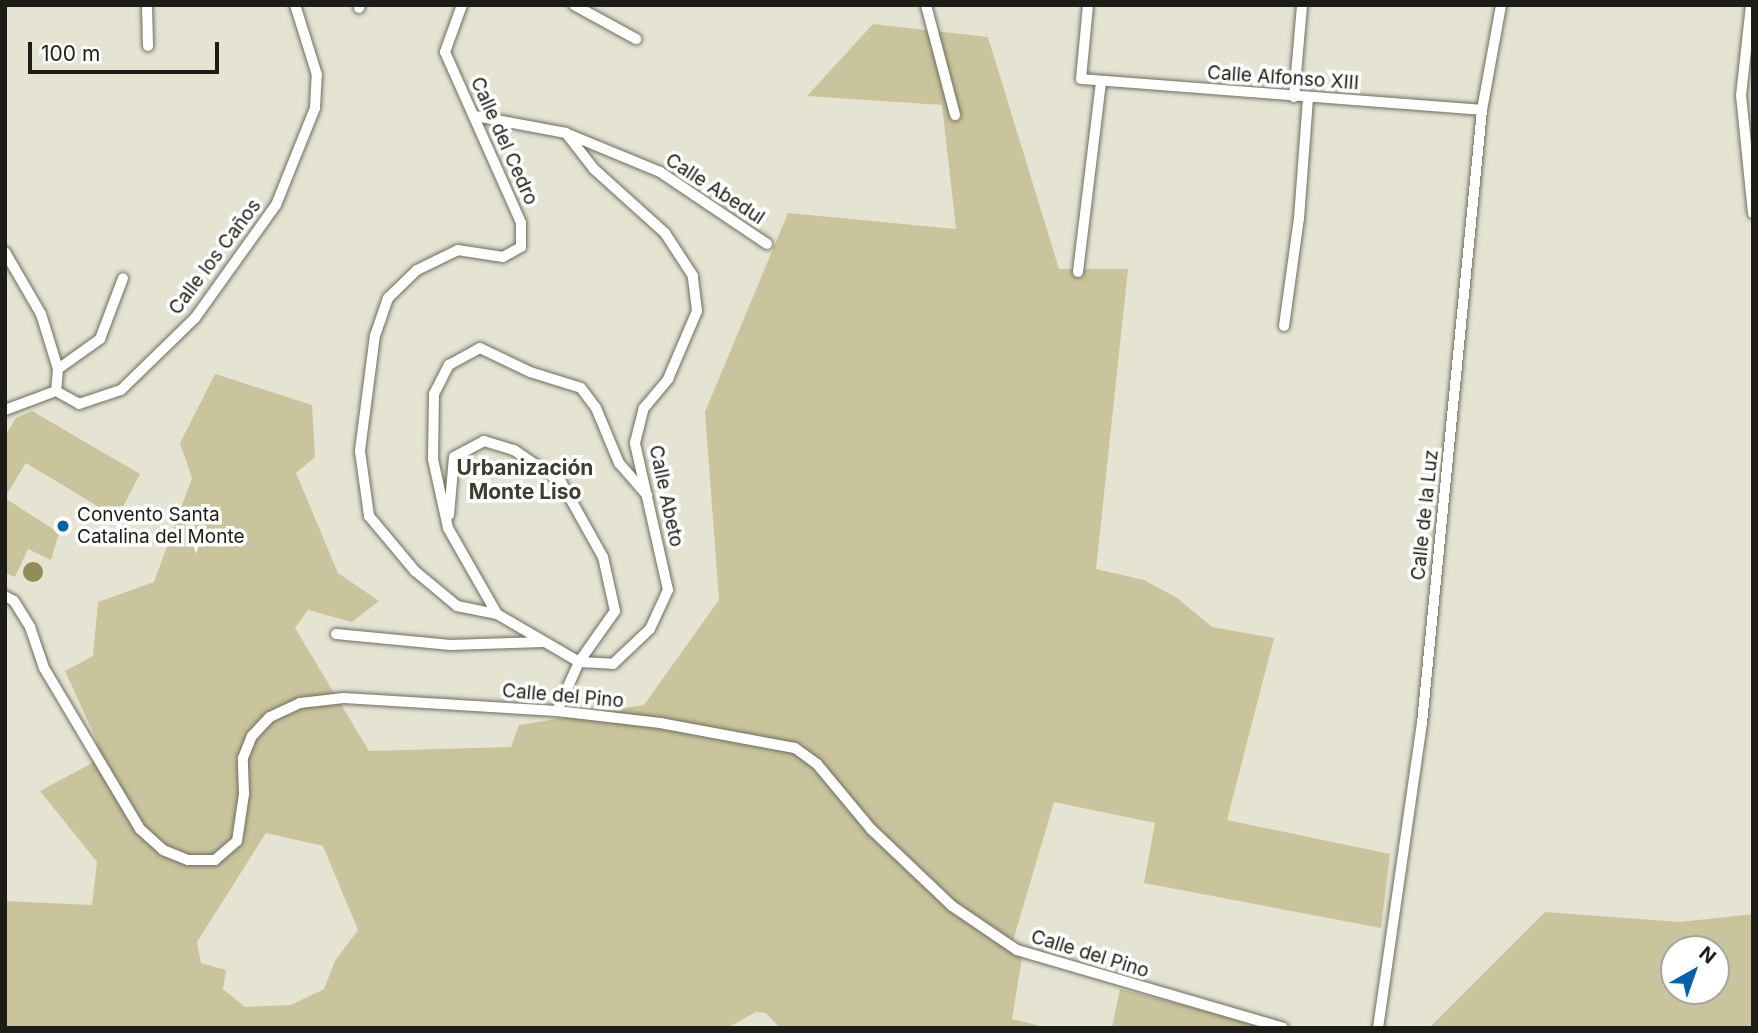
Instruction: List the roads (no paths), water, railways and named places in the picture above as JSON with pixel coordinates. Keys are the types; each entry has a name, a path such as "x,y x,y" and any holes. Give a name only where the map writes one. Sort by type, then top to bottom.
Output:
{"street":[{"path":"147,5 148,46"},
{"name":"Calle los Caños","path":"56,391 79,404 121,390 195,318 276,205 315,108 317,75 295,5"},
{"name":"Calle del Cedro","path":"462,5 445,52 521,223 521,247 503,257 458,250 417,270 388,298 375,335 360,452 369,516 415,571 457,606 497,614 579,662"},
{"path":"574,5 636,38"},
{"path":"926,5 955,115"},
{"name":"Calle Alfonso XIII","path":"1088,5 1081,79 1482,110"},
{"path":"1294,97 1301,5"},
{"name":"Calle de la Luz","path":"1378,1028 1422,723 1482,110 1501,5"},
{"path":"1751,5 1749,55 1741,95 1753,213"},
{"path":"1079,272 1101,81"},
{"path":"1284,326 1299,218 1308,98"},
{"path":"475,116 566,133"},
{"name":"Calle Abedul","path":"566,133 660,172 767,244"},
{"name":"Calle Abeto","path":"566,133 594,169 665,233 693,276 696,311 668,379 644,408 635,443 668,590 649,629 613,664 579,662"},
{"path":"5,252 41,314 58,369 56,391 5,410"},
{"path":"58,369 100,339 123,278"},
{"path":"497,614 448,528 433,459 434,394 449,365 480,348 530,372 580,388 596,408 619,463 649,497"},
{"path":"448,528 454,457 484,441 514,450 561,482 603,557 615,611 579,662 557,711"},
{"name":"Calle del Pino","path":"5,596 15,601 30,627 44,668 140,829 163,850 188,860 215,860 237,841 244,794 243,758 252,736 270,717 300,704 344,698 557,711 660,723 795,748 817,764 871,829 952,906 1017,950 1283,1028"},
{"path":"336,634 450,645 545,642"}],"place":[{"name":"Convento Santa Catalina del Monte","path":"63,526"}],"district":[{"name":"Urbanización Monte Liso","path":"525,480"}]}
